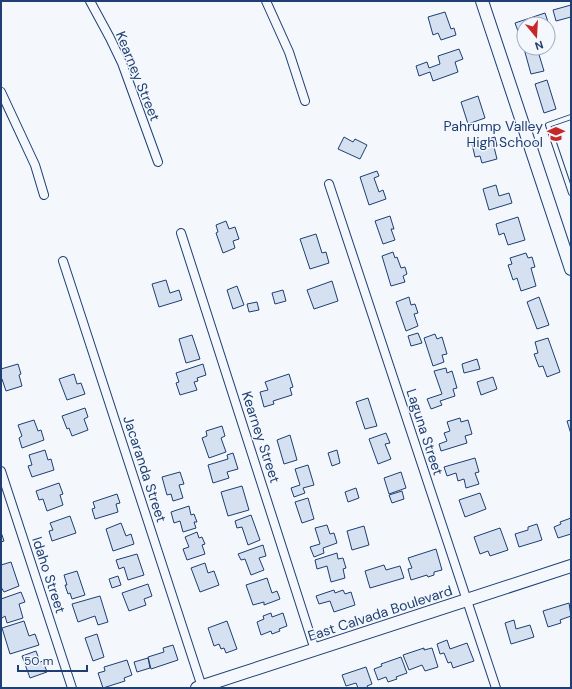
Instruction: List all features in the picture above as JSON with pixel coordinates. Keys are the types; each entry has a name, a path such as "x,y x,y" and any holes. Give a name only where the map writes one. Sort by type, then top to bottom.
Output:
{"main road":[{"path":"482,1 571,269"},
{"name":"East Calvada Boulevard","path":"200,687 571,566"}],"street":[{"name":"Kearney Street","path":"90,1 122,63 158,162"},
{"path":"266,1 289,52 305,100"},
{"path":"1,92 35,165 44,195"},
{"name":"Laguna Street","path":"329,184 496,688"},
{"name":"Kearney Street","path":"181,233 315,650"},
{"name":"Jacaranda Street","path":"63,261 159,551 200,687"},
{"name":"Idaho Street","path":"1,471 72,688"}],"lane":[{"path":"571,117 548,125 571,193"}],"building":[{"path":"571,5 571,17 556,21 556,16 555,16 553,10"},
{"path":"445,12 451,29 454,28 456,35 441,40 438,33 433,35 428,17"},
{"path":"545,13 546,16 536,16"},
{"path":"459,49 463,59 455,62 458,72 433,81 430,72 419,76 416,66 427,62 429,68 440,64 438,56"},
{"path":"526,56 539,56 544,71 531,74"},
{"path":"547,80 556,109 544,113 535,84"},
{"path":"478,96 485,118 468,124 461,102"},
{"path":"344,137 353,142 355,139 367,145 360,159 338,149"},
{"path":"495,137 497,146 494,147 497,159 482,163 480,156 475,157 472,144"},
{"path":"377,171 379,176 374,178 379,192 383,190 386,199 369,205 360,177"},
{"path":"496,185 499,196 509,193 512,203 489,210 483,189"},
{"path":"390,216 394,229 391,229 395,240 383,244 375,221"},
{"path":"518,217 525,240 508,245 504,233 499,235 496,224"},
{"path":"226,221 229,229 235,227 239,239 233,241 235,248 223,253 216,233 218,232 216,225"},
{"path":"316,234 322,253 326,252 329,263 310,269 300,239"},
{"path":"393,252 395,258 397,257 401,268 405,267 407,274 403,276 405,282 391,286 382,256"},
{"path":"526,253 528,258 532,257 535,267 531,268 536,286 521,291 517,278 513,280 508,265 512,264 510,258"},
{"path":"166,280 170,293 179,290 182,300 159,307 152,284"},
{"path":"332,281 338,301 314,309 307,290"},
{"path":"237,286 244,305 233,309 227,290"},
{"path":"283,290 286,301 275,304 272,293"},
{"path":"409,297 411,305 415,304 418,313 414,314 418,326 406,331 396,302"},
{"path":"539,297 549,325 537,329 527,302"},
{"path":"257,302 259,310 249,312 247,304"},
{"path":"418,333 422,343 411,346 408,336"},
{"path":"435,334 437,339 442,337 447,354 442,355 444,362 433,366 424,338"},
{"path":"192,335 200,359 186,363 179,339"},
{"path":"548,338 560,372 547,377 543,366 539,367 534,354 538,353 535,342"},
{"path":"477,359 480,369 464,373 462,364"},
{"path":"18,364 22,386 6,391 2,379 1,380 1,369"},
{"path":"203,364 206,375 197,378 198,381 194,382 197,390 180,395 176,383 179,382 176,373"},
{"path":"446,368 447,373 452,371 457,388 453,389 455,396 440,401 442,405 431,409 427,399 442,394 434,371"},
{"path":"74,374 77,384 81,383 85,394 67,400 59,379"},
{"path":"289,374 293,387 290,388 292,395 273,401 274,404 264,407 260,392 268,390 265,382"},
{"path":"493,377 497,389 481,395 477,382"},
{"path":"368,398 377,426 365,429 356,402"},
{"path":"85,408 88,417 84,419 88,430 72,436 69,428 67,429 62,416"},
{"path":"460,418 461,422 468,420 472,434 465,436 467,443 441,451 439,444 447,441 444,433 450,431 447,422"},
{"path":"34,420 38,431 41,430 44,440 22,448 19,438 22,436 18,425"},
{"path":"571,420 571,434 567,421"},
{"path":"222,426 225,436 221,438 226,452 209,458 202,438 207,436 206,431"},
{"path":"386,433 390,443 385,444 391,459 378,464 369,439"},
{"path":"290,435 297,460 284,464 277,440"},
{"path":"45,450 48,460 51,459 54,470 32,477 28,466 32,465 29,455"},
{"path":"337,450 340,463 332,466 328,453"},
{"path":"233,453 238,469 227,472 229,478 213,483 208,465 228,459 227,455"},
{"path":"475,458 479,472 475,473 479,484 466,488 464,479 458,481 456,473 447,476 444,467"},
{"path":"308,465 314,485 303,488 305,493 294,497 291,488 300,485 295,469"},
{"path":"180,472 184,484 179,485 183,498 173,501 171,494 167,495 162,477"},
{"path":"401,472 406,488 389,494 384,478"},
{"path":"59,483 63,494 60,495 63,505 47,511 43,499 39,500 36,491"},
{"path":"242,486 249,510 228,516 221,492"},
{"path":"356,488 359,498 348,502 345,492"},
{"path":"402,491 404,499 392,503 389,495"},
{"path":"480,493 486,509 465,517 459,500"},
{"path":"117,494 120,503 116,504 118,512 95,519 92,509 95,508 93,502"},
{"path":"308,498 314,519 302,523 295,502"},
{"path":"189,506 191,515 194,514 197,522 194,522 196,528 183,532 180,521 174,523 171,512"},
{"path":"251,515 260,540 248,545 242,527 237,528 235,521"},
{"path":"70,516 76,533 52,541 49,531 53,530 50,523"},
{"path":"571,518 571,534 558,538 554,527 561,524 560,522"},
{"path":"121,523 126,536 131,534 134,544 113,551 106,529"},
{"path":"537,524 542,540 519,547 515,534 528,530 528,527"},
{"path":"327,525 330,534 334,533 337,543 323,548 324,553 314,557 310,547 320,544 315,528"},
{"path":"364,526 369,545 352,550 347,531"},
{"path":"500,528 508,550 490,556 488,551 480,554 474,537"},
{"path":"1,532 4,541 1,542"},
{"path":"197,532 199,538 202,537 205,544 202,545 205,554 187,560 183,549 189,547 185,537"},
{"path":"263,545 266,556 259,558 264,570 251,575 245,559 241,560 238,554"},
{"path":"436,549 442,570 434,572 434,575 428,577 427,575 411,580 408,569 412,568 408,558"},
{"path":"337,553 338,559 343,558 346,568 343,569 345,578 331,582 327,566 317,569 315,560"},
{"path":"137,554 144,575 128,580 124,567 119,569 116,560"},
{"path":"11,562 19,586 4,592 1,587 1,565"},
{"path":"205,563 208,573 214,571 219,585 200,592 191,568"},
{"path":"384,565 386,570 400,566 404,578 370,588 365,571"},
{"path":"77,571 85,595 72,599 70,593 68,594 65,585 67,585 64,575"},
{"path":"118,576 121,585 112,588 109,579"},
{"path":"267,578 272,593 277,591 280,599 264,605 264,602 253,605 246,585"},
{"path":"148,584 152,596 144,599 146,605 129,611 122,593"},
{"path":"334,590 335,593 343,590 345,594 351,592 355,605 334,612 330,601 319,604 316,596"},
{"path":"21,592 25,602 19,604 23,618 7,623 5,616 2,618 1,616 1,599"},
{"path":"100,596 108,622 98,625 95,616 78,622 72,604"},
{"path":"569,603 571,616 560,620 561,623 548,627 543,611"},
{"path":"271,613 272,617 283,613 287,626 272,634 271,631 261,635 257,622 264,619 263,616"},
{"path":"514,620 516,629 530,625 534,637 511,644 505,623"},
{"path":"24,621 29,636 35,634 39,645 10,654 2,628"},
{"path":"227,621 237,649 226,653 224,648 221,649 219,644 214,646 208,628"},
{"path":"97,634 104,657 93,661 85,638"},
{"path":"447,640 450,649 467,643 474,661 453,668 451,662 448,663 444,653 440,654 437,644"},
{"path":"173,645 178,660 151,669 148,657 164,652 163,648"},
{"path":"424,648 424,650 432,648 438,667 425,671 422,665 409,670 403,655"},
{"path":"36,651 40,662 43,661 47,672 30,678 22,656"},
{"path":"401,657 407,673 388,682 386,677 378,680 374,669 382,666 381,664"},
{"path":"148,658 150,668 137,672 134,662"},
{"path":"127,660 132,675 124,678 125,681 103,688 98,673 105,671 104,667"},
{"path":"366,667 372,684 367,686 368,688 358,688 356,683 346,686 342,675"}],"place":[{"name":"Pahrump Valley High School","path":"556,134"}]}
